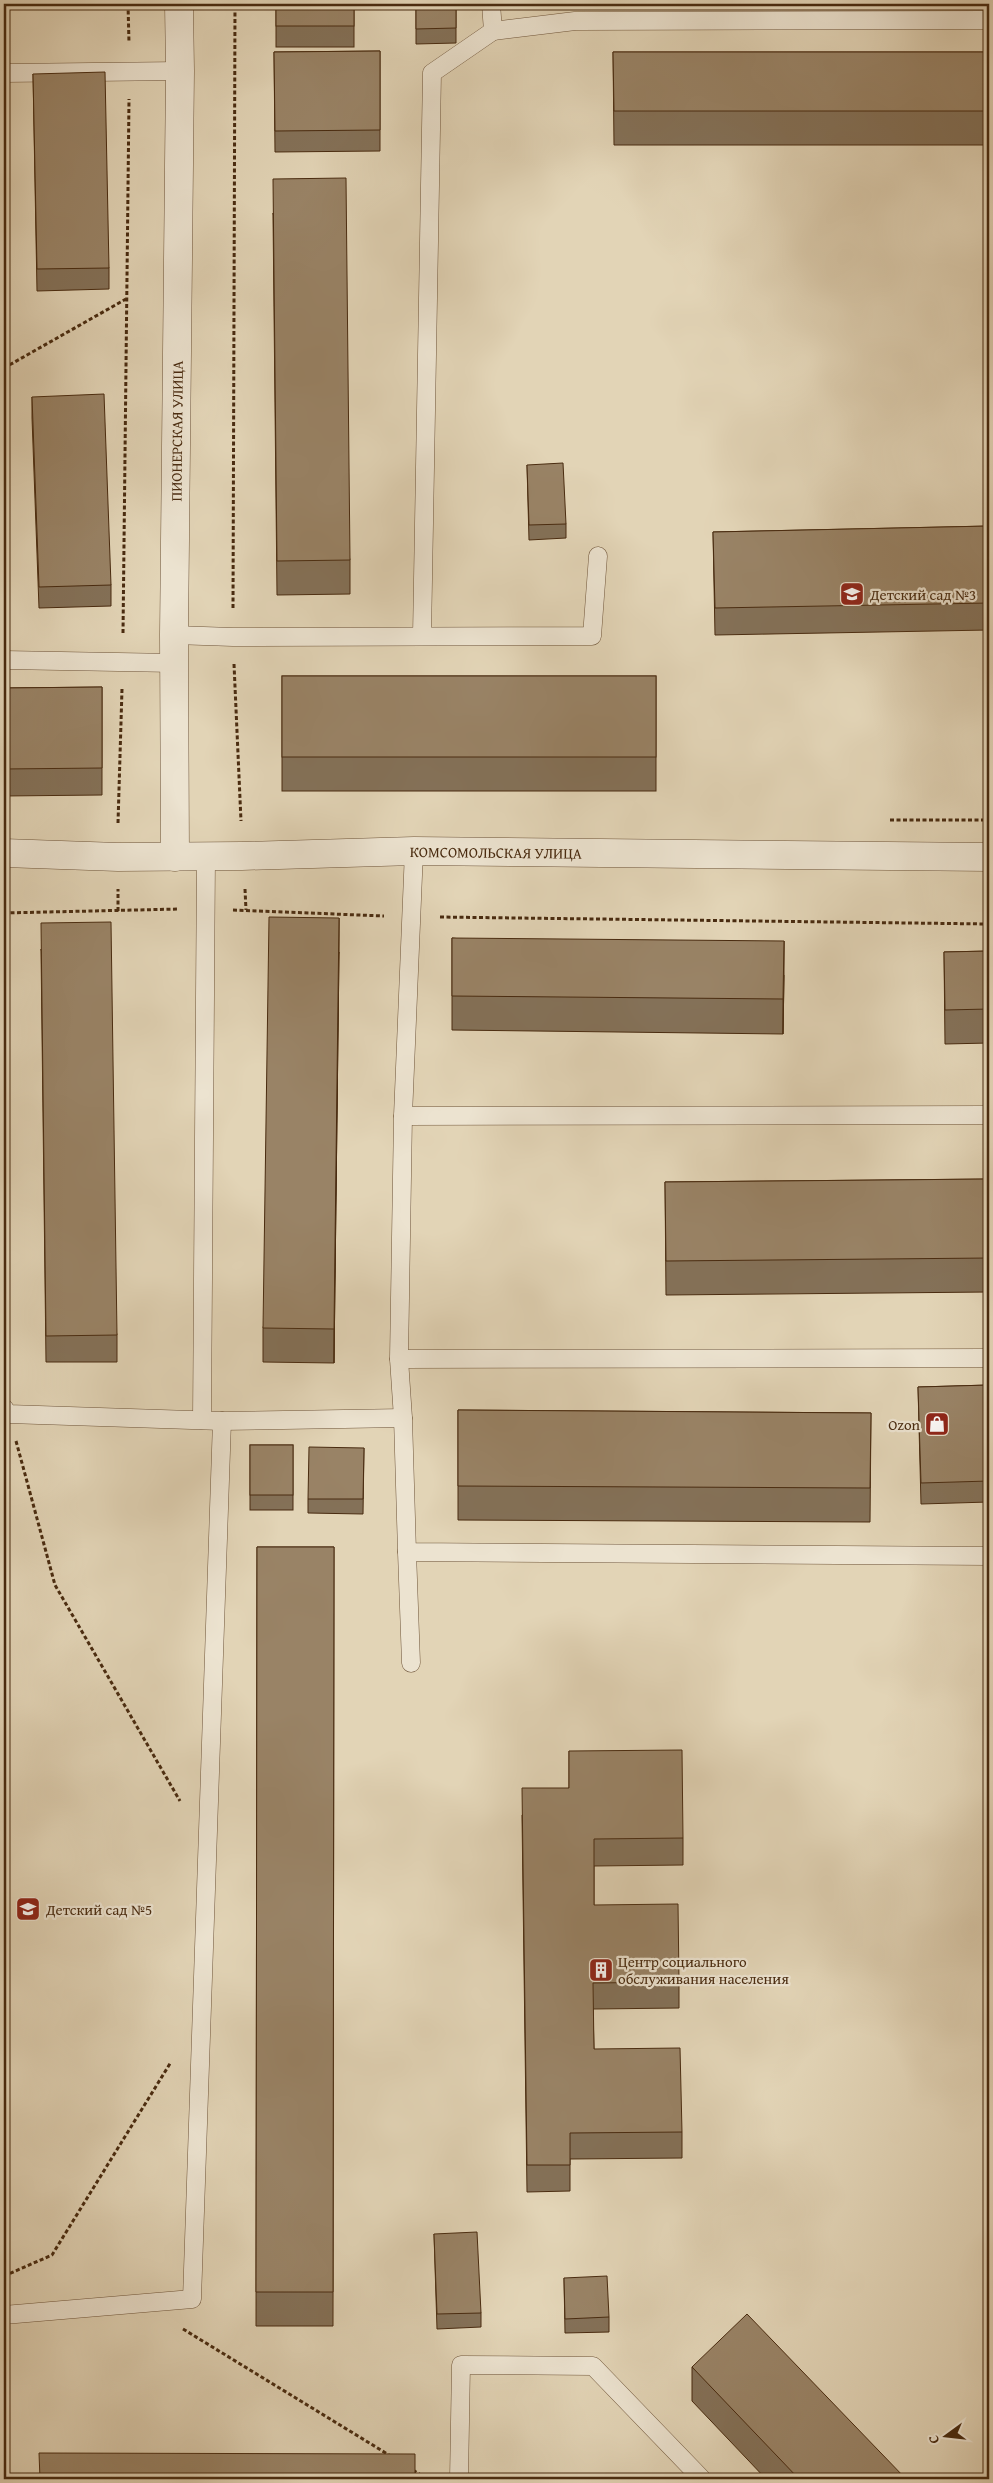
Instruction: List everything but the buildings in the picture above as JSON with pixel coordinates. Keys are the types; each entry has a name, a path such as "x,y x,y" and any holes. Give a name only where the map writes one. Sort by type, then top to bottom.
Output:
{"street":[{"name":"ПИОНЕРСКАЯ УЛИЦА","path":"176,857 174,635 180,71 179,4"},
{"name":"КОМСОМОЛЬСКАЯ УЛИЦА","path":"4,853 176,857 414,851 989,857"}],"lane":[{"path":"491,4 493,31"},
{"path":"422,636 432,73 493,31 575,21 989,20"},
{"path":"4,73 180,71"},
{"path":"174,635 233,637 592,636 598,556"},
{"path":"4,660 175,663"},
{"path":"411,1663 403,1418 399,1359 403,1116 414,851"},
{"path":"202,1420 206,856"},
{"path":"403,1116 989,1115"},
{"path":"399,1359 989,1358"},
{"path":"6,1411 222,1421 403,1418"},
{"path":"4,2314 192,2299 222,1421"},
{"path":"407,1552 989,1556"},
{"path":"459,2479 461,2365 594,2366 702,2479"}],"path":[{"path":"118,824 123,662 129,72 128,4"},
{"path":"234,4 233,637 239,805"},
{"path":"4,368 127,298"},
{"path":"4,913 206,908 411,917 989,924"},
{"path":"6,1411 55,1585 208,1850"},
{"path":"4,2276 52,2255 202,2012"},
{"path":"140,2303 394,2458"},
{"path":"411,2469 428,2479"}],"place":[{"name":"Детский сад №3","path":"852,594"},
{"name":"Ozon","path":"937,1424"},
{"name":"Детский сад №5","path":"28,1909"},
{"name":"Центр социального обслуживания населения","path":"601,1970"}]}
